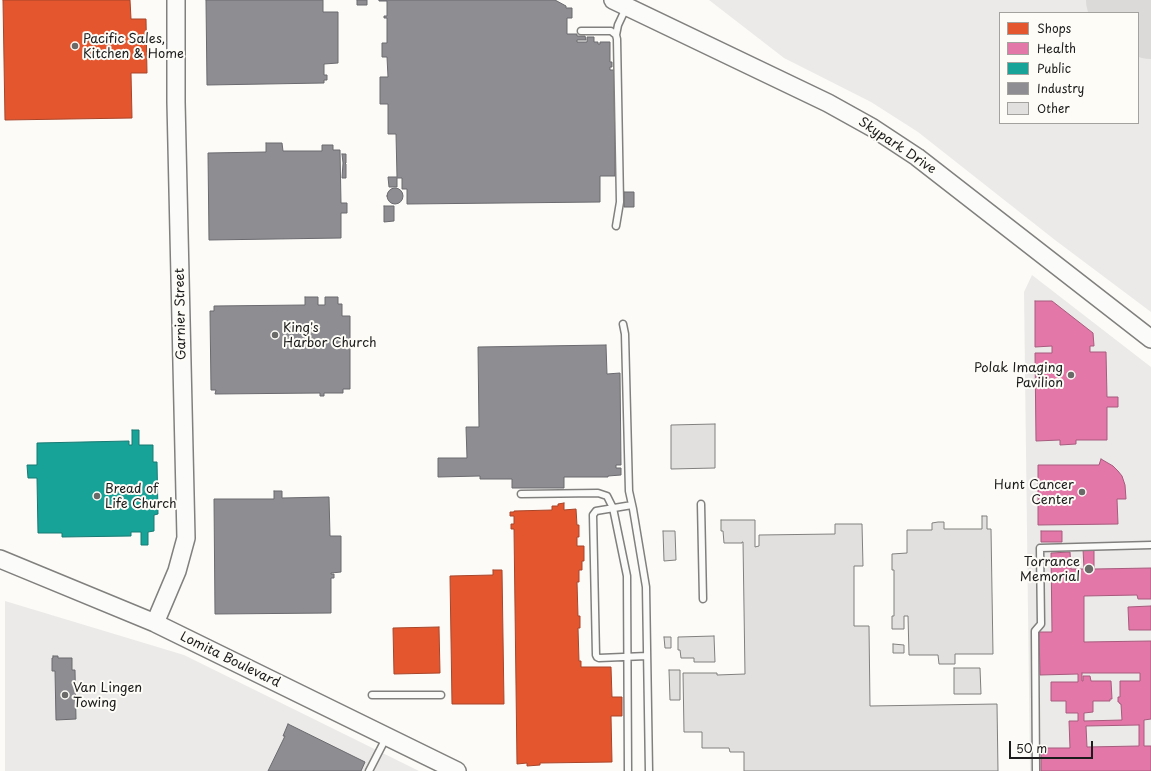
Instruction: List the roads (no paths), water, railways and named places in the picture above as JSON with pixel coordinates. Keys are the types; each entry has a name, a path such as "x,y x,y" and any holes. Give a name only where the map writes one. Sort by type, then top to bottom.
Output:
{"main road":[{"name":"Garnier Street","path":"155,623 177,571 186,538 176,110 176,0"},
{"name":"Skypark Drive","path":"620,3 828,103 873,128 917,157 1151,339"},
{"name":"Lomita Boulevard","path":"0,558 155,623 457,771"}],"lane":[{"path":"616,226 620,202 616,35 620,3"},
{"path":"581,31 611,31 616,35"},
{"path":"623,324 625,334 629,491 646,587 649,771"},
{"path":"521,494 598,493 607,496 613,508 627,576 628,771"},
{"path":"701,504 702,599"},
{"path":"632,505 594,512 596,655 599,658 647,656"},
{"path":"1036,771 1035,631 1041,624 1040,548 1151,545"},
{"path":"372,695 441,696"},
{"path":"370,771 387,737"}],"place":[{"name":"Pacific Sales, Kitchen & Home","path":"75,46"},
{"name":"King's Harbor Church","path":"275,335"},
{"name":"Polak Imaging Pavilion","path":"1071,375"},
{"name":"Hunt Cancer Center","path":"1082,492"},
{"name":"Bread of Life Church","path":"97,496"},
{"name":"Torrance Memorial","path":"1089,569"},
{"name":"Van Lingen Towing","path":"65,695"}]}
